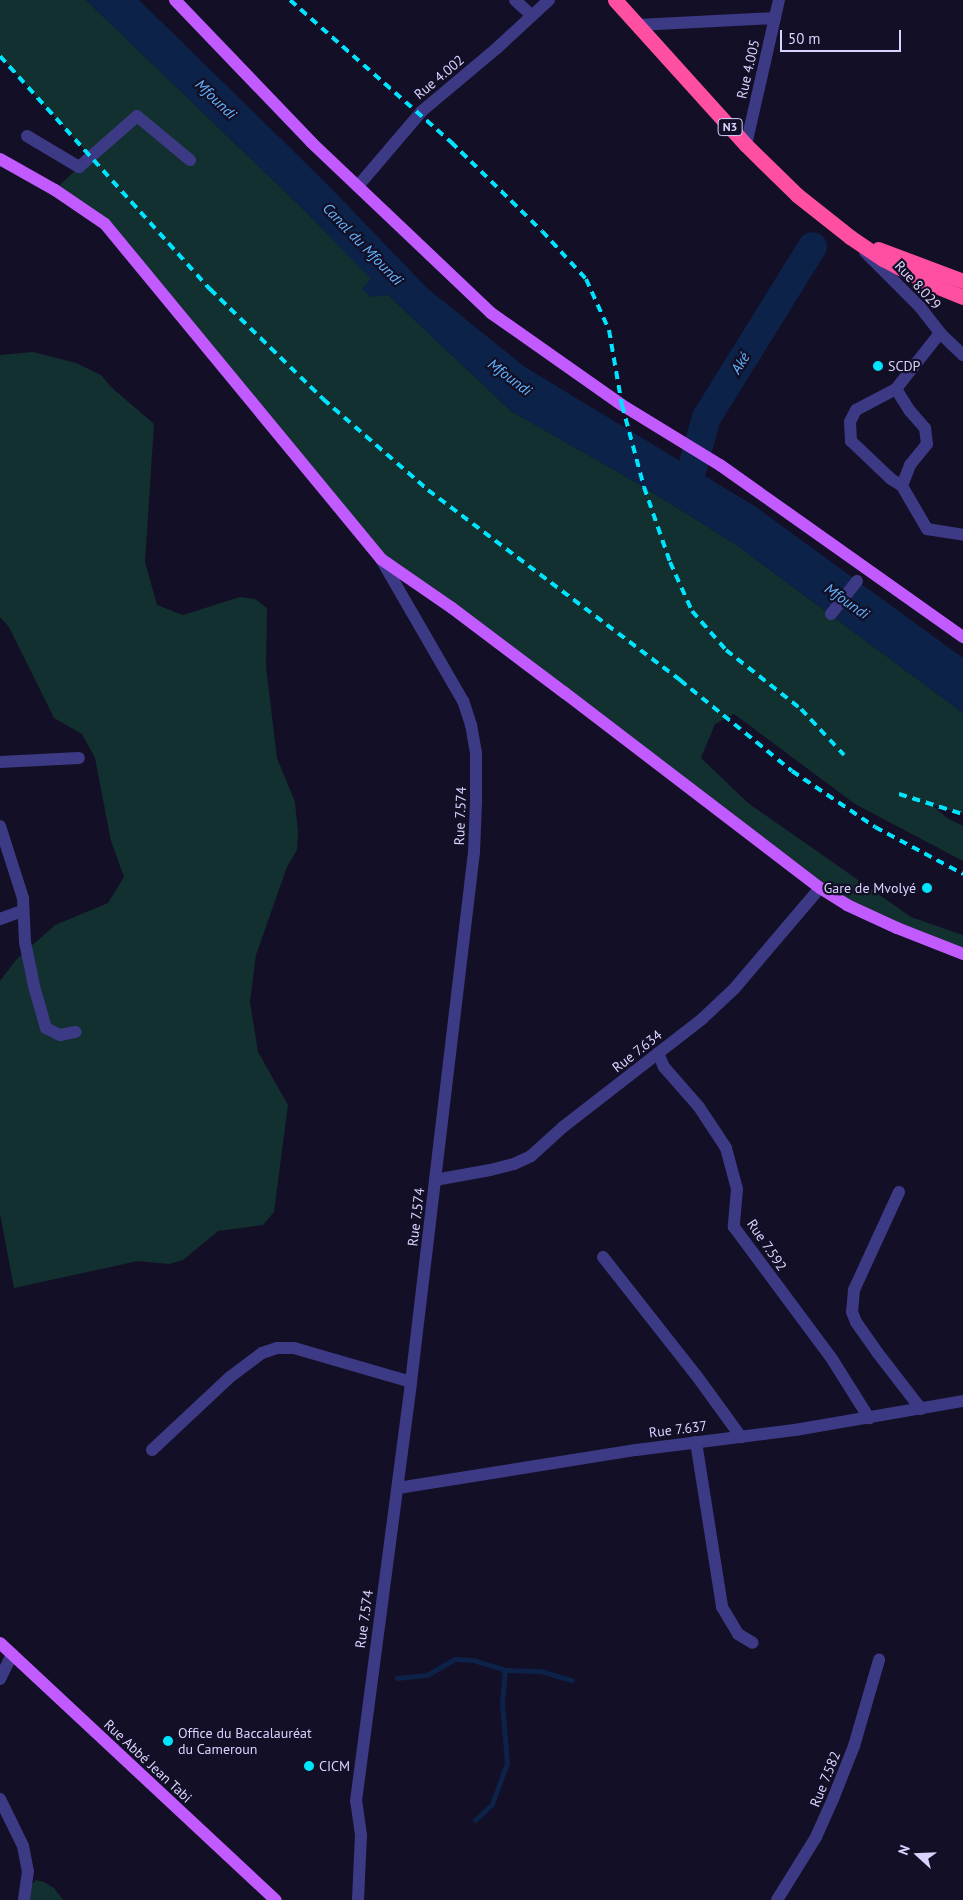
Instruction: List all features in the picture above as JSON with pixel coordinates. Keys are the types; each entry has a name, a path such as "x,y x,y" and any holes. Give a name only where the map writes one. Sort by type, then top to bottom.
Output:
{"highway":[{"name":"N3","path":"615,0 746,145 797,195 854,239 926,282 963,297"},
{"name":"N3","path":"854,239 963,281"}],"main road":[{"path":"175,0 312,143 491,313 622,405 720,465 963,637"},
{"path":"0,159 55,190 105,224 381,559 550,682 820,888 847,905 897,928 963,954"},
{"name":"Rue Abbé Jean Tabi","path":"0,1643 276,1900"}],"street":[{"path":"515,0 532,16"},
{"name":"Rue 4.002","path":"358,186 422,110 550,0"},
{"name":"Rue 4.005","path":"746,145 779,0"},
{"path":"638,25 775,18"},
{"path":"27,136 79,167 137,116 190,160"},
{"name":"Rue 8.029","path":"854,239 920,307 940,333 963,355"},
{"path":"940,333 896,389 856,410 850,422 851,442 891,479 902,486 927,529 963,535"},
{"path":"896,389 910,411 925,428 927,444 910,465 902,486"},
{"name":"Rue 7.574","path":"358,1900 361,1835 356,1801 412,1382 474,852 476,753 471,725 463,701 381,559"},
{"path":"831,614 857,581"},
{"path":"0,762 79,758"},
{"path":"0,826 22,898 25,942 34,986 46,1028 60,1034 76,1032"},
{"name":"Rue 7.634","path":"435,1180 514,1164 531,1156 702,1018 734,989 820,888"},
{"path":"0,919 22,911"},
{"name":"Rue 7.592","path":"658,1053 664,1067 699,1107 726,1148 737,1189 734,1227 832,1359 870,1418"},
{"path":"899,1192 854,1290 852,1312 856,1322 876,1352 921,1409"},
{"path":"603,1257 696,1375 741,1437"},
{"path":"152,1450 230,1377 262,1353 277,1348 294,1348 412,1382"},
{"name":"Rue 7.637","path":"398,1488 696,1442 870,1418 963,1401"},
{"path":"696,1442 722,1607 738,1634 753,1643"},
{"path":"0,1679 12,1654"},
{"name":"Rue 7.582","path":"777,1900 816,1838 834,1799 854,1746 879,1660"},
{"path":"0,1799 23,1846 28,1871 24,1900"}],"green space":[{"path":"0,0 86,0 303,209 372,279 362,289 388,295 511,411 644,487 735,544 963,713 963,814 932,805 947,818 963,826 963,861 855,804 734,714 715,724 701,758 748,803 911,917 963,935 963,954 847,905 381,559 125,245 55,190 90,156 0,56"},
{"path":"33,352 76,363 101,375 111,387 154,424 145,562 157,605 183,615 240,597 255,599 267,608 266,667 277,758 295,802 298,833 297,850 287,867 256,955 250,1002 258,1052 288,1105 274,1212 263,1225 218,1231 183,1260 169,1264 138,1261 14,1288 0,1214 0,981 16,960 55,925 108,903 124,877 111,841 95,758 82,734 54,718 9,627 0,617 0,355"},
{"path":"36,1880 54,1888 63,1900 27,1900 30,1886"}],"water":[{"path":"86,0 139,0 327,184 427,288 525,367 756,507 963,658 963,713 735,544 644,487 511,411 388,295 371,297 362,289 371,279 303,209"}],"waterway":[{"name":"Aké","path":"686,488 706,417 812,246"},
{"path":"397,1678 427,1675 455,1659 473,1660 506,1670 540,1671 572,1680"},
{"path":"475,1820 492,1804 507,1763 502,1703 505,1670"}],"railway":[{"path":"290,0 451,142 542,231 586,279 609,330 622,405 644,487 670,562 692,611 726,650 801,709 844,755"},
{"path":"0,56 210,289 323,399 428,490 680,680 792,771 875,827 963,874"},
{"path":"899,794 963,814"}],"place":[{"name":"SCDP","path":"878,366"},
{"name":"Gare de Mvolyé","path":"927,888"},
{"name":"Office du Baccalauréat du Cameroun","path":"168,1741"},
{"name":"CICM","path":"309,1766"}],"water label":[{"name":"Mfoundi","path":"216,99"},
{"name":"Canal du Mfoundi","path":"363,244"},
{"name":"Mfoundi","path":"510,377"},
{"name":"Mfoundi","path":"847,601"}]}
